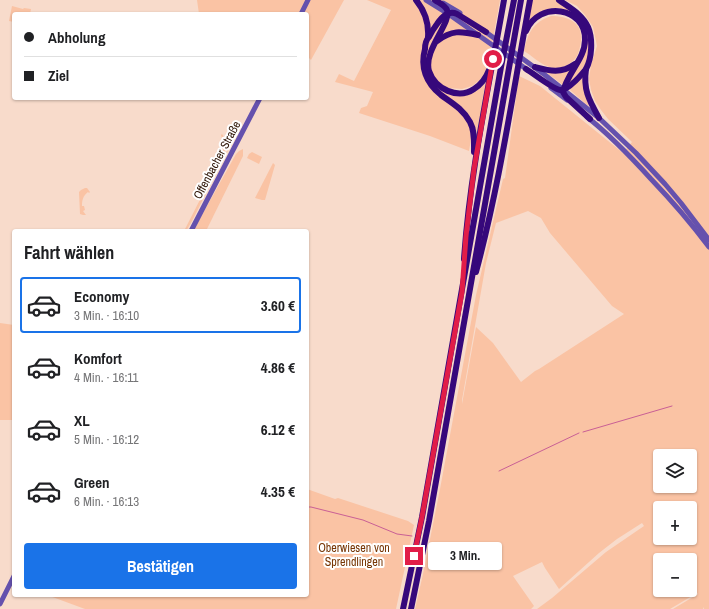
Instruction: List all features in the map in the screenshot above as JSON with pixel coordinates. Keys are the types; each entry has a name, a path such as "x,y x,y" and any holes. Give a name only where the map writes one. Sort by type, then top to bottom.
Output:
{"highway":[{"path":"416,0 425,13 429,28 423,59 425,74 433,88 459,108 470,121 474,134 474,169"},
{"path":"436,0 446,8 447,13 444,24 431,51 428,66 437,83 443,88 452,92 465,93 470,91 477,87 484,79 493,59"},
{"path":"462,292 465,248 474,169 504,0"},
{"path":"403,609 422,517 514,0"},
{"path":"411,609 429,521 521,0"},
{"path":"466,308 495,194 530,0"},
{"path":"559,0 583,18 590,31 591,48 586,68 585,83 586,92 599,118"},
{"path":"522,46 528,27 536,17 543,13 557,10 573,16 578,21 584,34 585,44 583,51 569,76 564,93 566,97 590,119"},
{"path":"428,38 438,22 447,13 452,12 486,35"},
{"path":"436,42 444,36 455,32 478,35"},
{"path":"535,67 551,71 559,71 569,68 576,63"},
{"path":"525,68 556,89 564,90 575,82 586,68"}],"main road":[{"path":"302,12 308,0"},
{"path":"426,0 478,35 486,35 535,67 599,118 636,153 665,184 709,240"},
{"path":"436,0 462,15 525,68 590,119 619,145 692,224 709,247"},
{"name":"Offenbacher Straße","path":"192,229 259,100"},
{"path":"0,604 12,580"}],"green space":[{"path":"197,0 344,0 311,60 309,58 309,12 199,12"},
{"path":"367,0 500,0 486,71 481,79 472,86 462,89 448,88 445,91 463,94 487,78 477,133 469,116 456,102 472,133 469,151 430,136 359,113 361,108 367,106 373,92 335,82 339,74 354,81 391,10"},
{"path":"532,0 557,0 573,12 586,27 590,47 586,63 568,85 587,39 571,12 567,10 551,8 541,11 527,24"},
{"path":"565,0 709,0 709,609 704,609 703,607 703,609 673,609 693,597 697,597 697,553 653,553 653,597 690,597 670,609 537,609 606,552 644,526 642,523 599,553 559,589 542,562 513,576 534,606 531,609 415,609 440,489 476,295 503,179 505,178 519,76 540,86 623,153 632,142 608,119 595,101 589,79 591,65 597,46 593,27 577,6","holes":["528,211 541,218 550,233 612,306 624,314 535,371 521,382 493,343 476,327 462,404 486,263 496,223"]},
{"path":"12,6 23,9 31,9 30,12 12,12 12,22 9,21"},
{"path":"551,16 563,17 573,21 580,29 581,34 580,46 576,57 569,64 558,68 544,65 524,51 527,39 532,29 540,21"},
{"path":"572,67 563,85 547,73"},
{"path":"583,75 589,105 588,106 570,90"},
{"path":"222,134 225,139 225,151 220,164 208,184 214,170 215,160 223,142"},
{"path":"228,141 229,149 216,173 227,151"},
{"path":"243,149 243,156 207,229 194,229 236,154"},
{"path":"252,152 262,157 259,164 247,158"},
{"path":"273,163 275,165 265,200 255,198"},
{"path":"212,182 191,223 187,229 185,229 207,186"},
{"path":"87,188 90,192 86,194 83,200 82,206 84,206 85,210 83,211 86,215 83,215 80,214 79,192"},
{"path":"0,323 12,325 12,420 0,420"},
{"name":"Oberwiesen von Sprendlingen","path":"309,490 408,521 414,525 396,609 85,609 52,597 309,597"}],"waterway":[{"path":"583,432 672,406"},
{"path":"499,471 579,433"},
{"path":"309,507 363,520 397,534 412,536"}],"route":[{"path":"414,556 462,292 468,213 493,59"}]}
